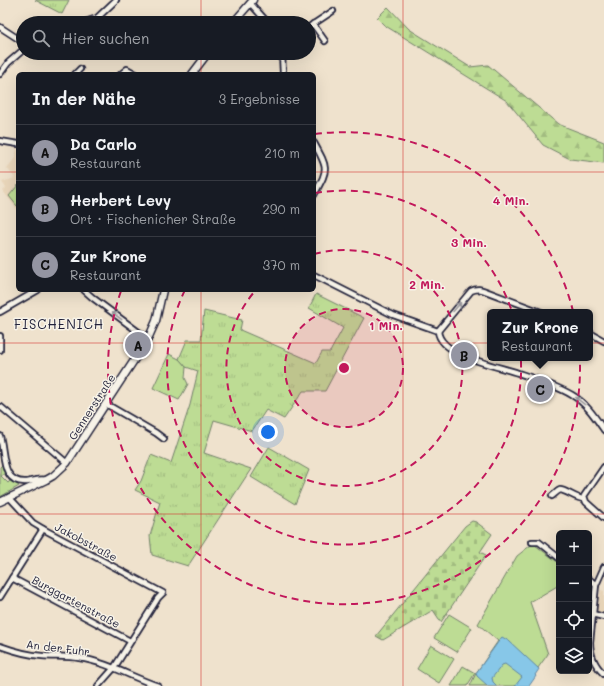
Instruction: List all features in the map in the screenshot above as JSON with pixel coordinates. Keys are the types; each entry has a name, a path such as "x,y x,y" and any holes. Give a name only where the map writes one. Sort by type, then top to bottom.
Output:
{"street":[{"path":"99,16 116,0"},
{"path":"239,16 252,2 263,16"},
{"path":"316,23 334,12"},
{"path":"0,28 16,38"},
{"path":"316,31 325,41"},
{"path":"0,74 8,62 16,56"},
{"path":"194,72 203,60"},
{"path":"282,60 283,72"},
{"path":"77,72 80,68"},
{"path":"123,72 127,69 132,72"},
{"path":"0,141 16,144"},
{"path":"316,147 326,168 325,174 316,191"},
{"path":"316,276 393,315 438,331"},
{"path":"534,309 480,289 474,289 438,331 439,337 452,350 467,358 517,373 570,394 586,406 604,430"},
{"path":"0,312 35,292"},
{"path":"86,292 148,339"},
{"name":"Gennerstraße","path":"0,502 53,476 67,463 148,339 156,321 163,292"},
{"path":"593,335 604,341"},
{"path":"0,336 0,350"},
{"path":"106,404 164,439"},
{"path":"1,407 67,463"},
{"path":"0,436 5,465 8,473 14,479 19,482 39,479 46,480"},
{"path":"584,499 585,493 604,467"},
{"path":"552,496 561,490 575,497 584,499 604,518"},
{"name":"Jakobstraße","path":"9,497 33,523 163,593 158,598 130,641"},
{"path":"0,597 43,529"},
{"path":"532,542 539,542 556,556"},
{"path":"604,567 596,585 592,614 604,617"},
{"name":"Burggartenstraße","path":"12,578 130,641"},
{"path":"592,582 596,585"},
{"path":"591,638 590,651 593,659 604,674"},
{"path":"98,686 114,668 130,641"},
{"name":"An der Fuhr","path":"0,646 26,654 79,658 114,668 142,681 158,686"}],"shaded area":[{"path":"16,153 16,208 3,191 6,188 2,182 15,178 7,168 15,158"},
{"path":"601,590 604,591 604,616 596,612"}],"green space":[{"path":"35,0 69,0 62,14"},
{"path":"388,7 409,29 470,67 488,65 558,124 604,142 604,163 570,159 543,145 507,101 384,25 377,18"},
{"path":"16,187 16,205 9,196"},
{"path":"316,294 364,318 325,391 303,391 284,419 266,410 252,431 214,420 204,453 251,469 188,566 152,555 150,536 160,502 135,490 141,481 151,455 171,463 190,405 198,371 186,367 179,359 187,340 201,340 204,311 242,320 240,330 316,363 322,352 330,352 343,328 309,308"},
{"path":"169,354 179,359 186,367 185,378 188,384 179,400 153,388"},
{"path":"269,447 309,470 295,504 251,477"},
{"path":"2,465 5,473 1,476 8,483 11,480 19,486 0,497 0,467"},
{"path":"472,521 476,522 492,534 480,552 486,555 441,622 433,610 383,640 376,636 465,526"},
{"path":"531,545 535,545 556,561 556,587 530,602 548,654 525,686 470,686 476,673 498,641 478,624 517,556"},
{"path":"449,614 472,628 457,652 434,638"},
{"path":"431,645 454,659 439,683 417,669"},
{"path":"463,666 475,673 467,686 451,686"}],"water":[{"path":"502,637 509,641 539,669 529,686 515,686 522,677 505,664 502,665 492,678 493,682 497,686 488,686 477,676 476,673"}],"place":[{"name":"Da Carlo","path":"138,345"},
{"name":"Herbert Levy","path":"464,355"},
{"name":"Zur Krone","path":"540,389"}],"district":[{"name":"FISCHENICH","path":"59,324"}]}
